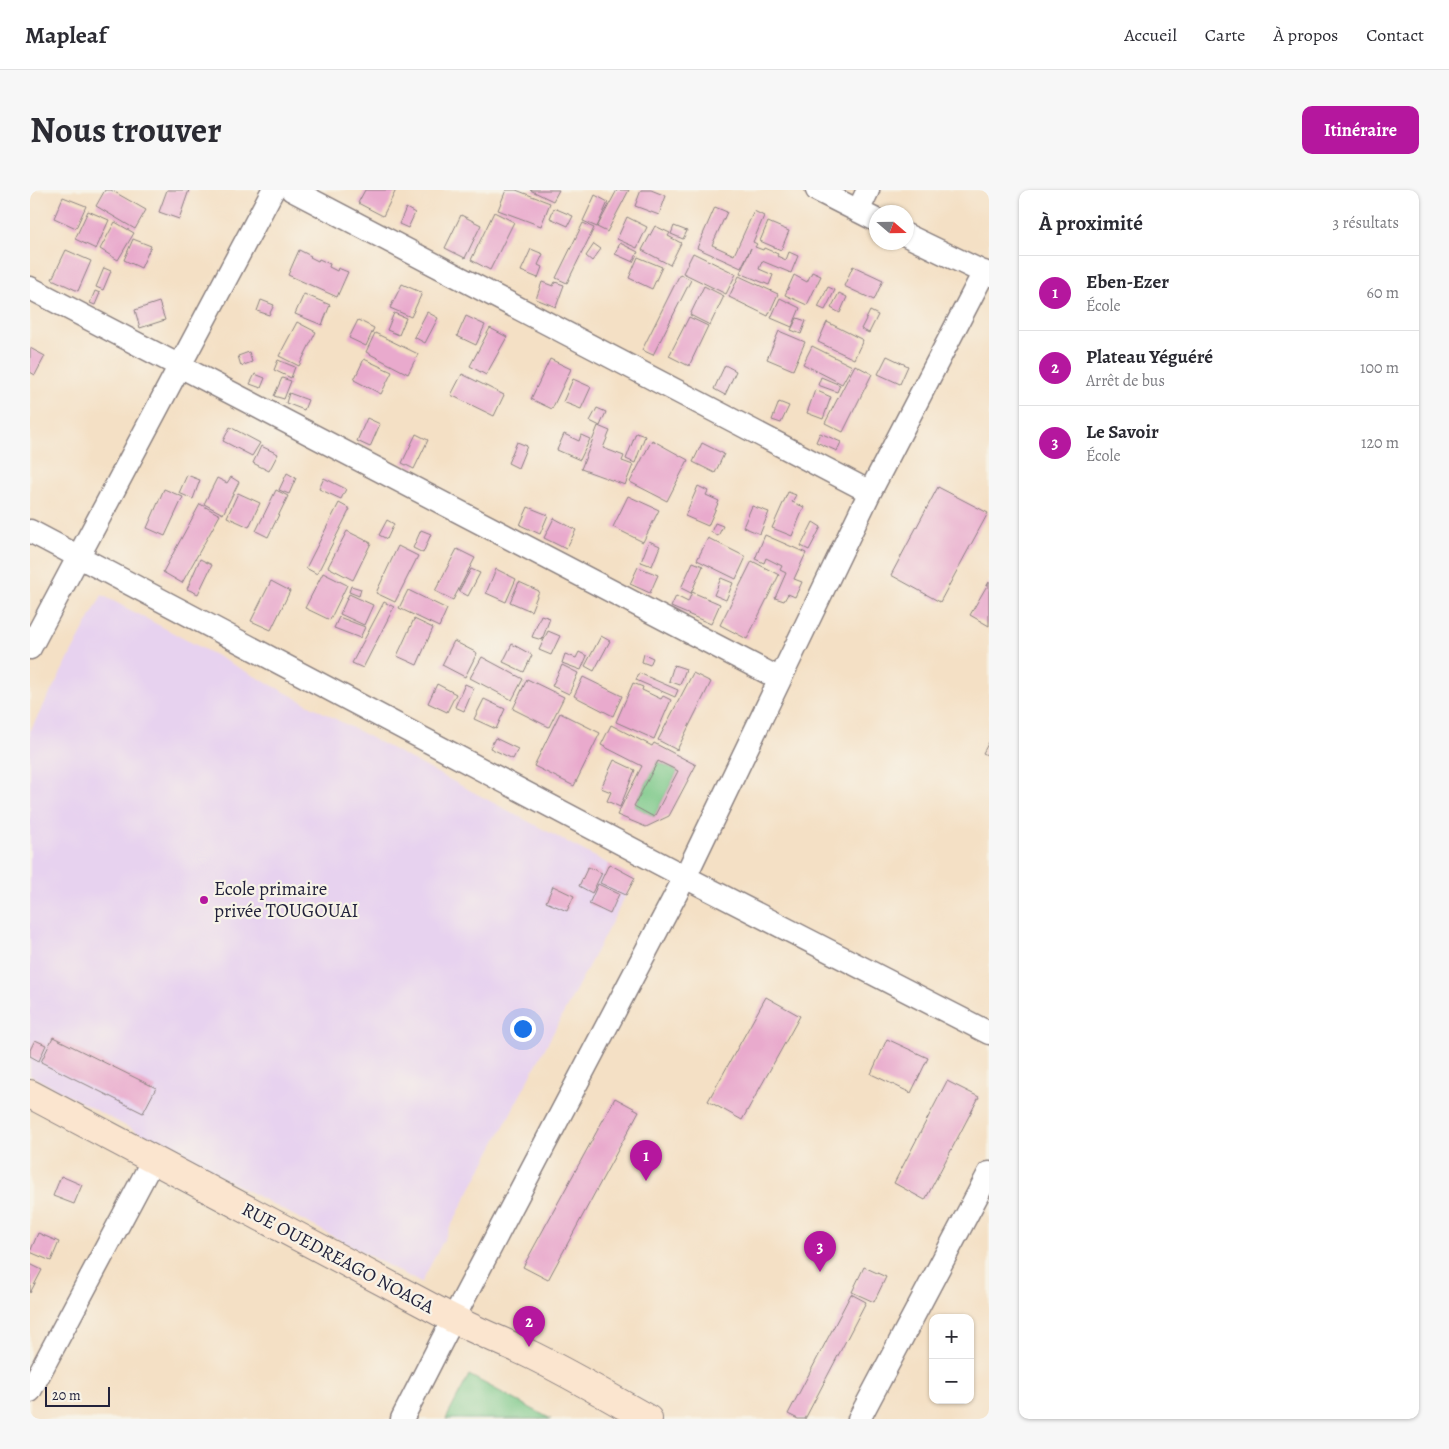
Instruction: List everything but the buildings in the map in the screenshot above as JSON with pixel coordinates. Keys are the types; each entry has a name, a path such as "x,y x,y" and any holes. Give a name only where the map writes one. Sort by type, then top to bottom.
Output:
{"street":[{"path":"30,648 273,190"},
{"path":"292,190 870,492"},
{"path":"817,190 867,216 868,190"},
{"path":"402,1419 685,877 870,492 986,274 914,239"},
{"path":"30,288 780,679"},
{"path":"30,532 685,877 989,1033"},
{"name":"RUE OUEDREAGO NOAGA","path":"30,1094 154,1158 278,1227 453,1319 526,1352 648,1419"},
{"path":"30,1391 154,1158"},
{"path":"858,1419 989,1174"}],"shaded area":[{"path":"102,595 635,878 421,1283 30,1075 30,731"}],"green space":[{"path":"658,761 678,771 654,817 634,806"},
{"path":"469,1375 551,1419 446,1419"}],"place":[{"name":"Ecole primaire privée TOUGOUAI","path":"204,900"},
{"name":"Eben-Ezer","path":"646,1181"},
{"name":"Le Savoir","path":"820,1272"},
{"name":"Plateau Yéguéré","path":"529,1347"}]}
